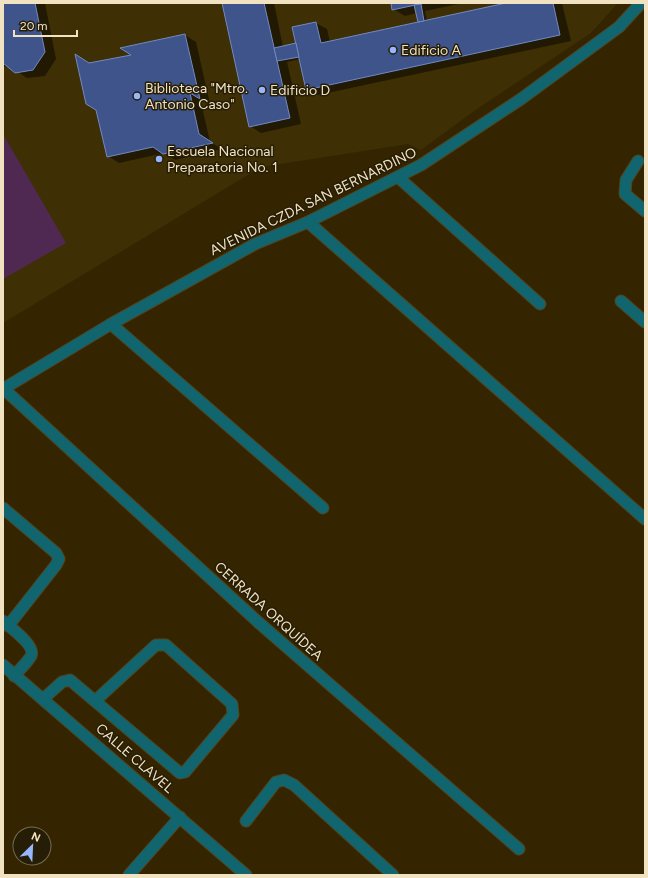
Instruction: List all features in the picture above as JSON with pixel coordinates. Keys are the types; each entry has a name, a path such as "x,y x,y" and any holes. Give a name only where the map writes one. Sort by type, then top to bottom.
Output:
{"street":[{"name":"AVENIDA CZDA SAN BERNARDINO","path":"4,389 111,324 255,244 308,222 399,178 421,165 521,99 619,27 641,3"},
{"path":"638,161 626,180 625,194 645,211"},
{"path":"399,178 540,304"},
{"path":"308,222 645,519"},
{"path":"621,301 645,322"},
{"path":"111,324 323,508"},
{"name":"CERRADA ORQUÍDEA","path":"4,389 258,622 519,849"},
{"path":"3,508 56,554 59,559 56,565 6,624 29,645 32,650 31,656 14,676"},
{"path":"43,699 62,682 70,680 180,773 185,772 233,715 232,704 166,645 161,644 156,645 95,701"},
{"name":"CALLE CLAVEL","path":"3,665 14,676 180,816 246,875"},
{"path":"246,821 276,782 284,780 294,785 393,875"},
{"path":"129,875 180,816"}],"shaded area":[{"name":"Escuela Nacional Preparatoria No. 1","path":"3,3 618,3 591,33 477,109 421,150 408,144 261,167 3,323"},
{"path":"3,134 66,243 3,279"}],"building":[{"path":"3,3 35,3 45,52 33,70 15,73 3,63"},
{"name":"Edificio D","path":"222,3 264,3 290,118 249,127"},
{"path":"391,3 425,3 392,10"},
{"name":"Edificio A","path":"506,3 553,3 560,35 306,90 292,27 316,22 321,43"},
{"path":"421,4 424,21 418,22 414,5"},
{"name":"Biblioteca \"Mtro. Antonio Caso\"","path":"185,34 200,99 190,93 199,134 213,143 163,154 153,147 107,157 96,110 86,104 75,54 89,63 131,55 120,48"},
{"path":"296,43 299,57 277,61 274,48"}],"place":[{"name":"Edificio A","path":"393,50"},
{"name":"Edificio D","path":"262,90"},
{"name":"Biblioteca \"Mtro. Antonio Caso\"","path":"137,96"},
{"name":"Escuela Nacional Preparatoria No. 1","path":"159,159"}]}
